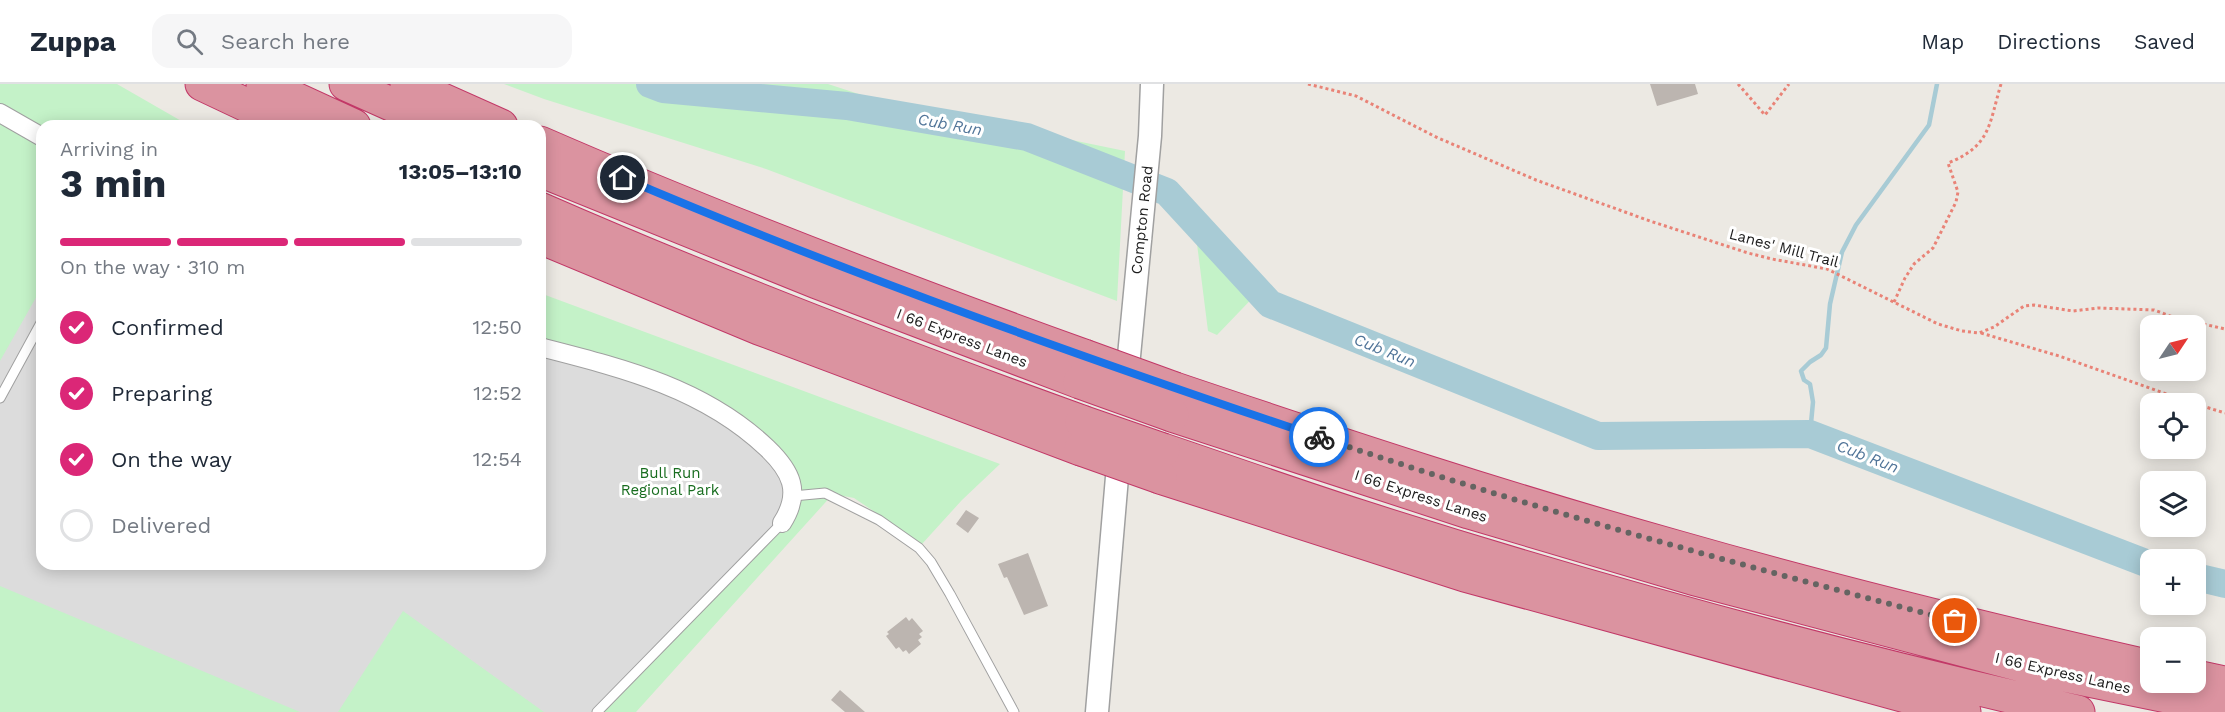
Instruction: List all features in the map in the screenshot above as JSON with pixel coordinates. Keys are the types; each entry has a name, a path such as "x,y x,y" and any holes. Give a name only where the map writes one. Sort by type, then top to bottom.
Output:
{"highway":[{"path":"202,84 278,120"},
{"path":"263,84 341,120"},
{"path":"346,84 427,120"},
{"path":"407,84 488,120"},
{"path":"546,145 930,301 1082,369 1174,402 1676,547 1955,621 2140,664"},
{"name":"I 66 Express Lanes","path":"546,172 816,282 1082,369"},
{"path":"546,212 728,288 944,372 1081,435"},
{"path":"546,239 769,332 1162,463 1465,575 1964,712"},
{"name":"I 66 Express Lanes","path":"1174,402 1469,512 1692,578 2040,670 2225,708"},
{"path":"1162,463 1357,515 1558,577 1877,664 2078,712"},
{"path":"2206,679 2225,683"}],"street":[{"name":"Compton Road","path":"1129,356 1150,136 1152,84"},
{"path":"0,113 36,134"},
{"path":"546,348 612,365 651,378 715,408 738,423 774,455 790,477 793,484 793,496 791,506 782,523"},
{"path":"1097,712 1117,477"}],"lane":[{"path":"0,398 36,332"},
{"path":"793,496 825,493 879,520 919,548 932,562 1014,712"},
{"path":"597,712 782,523"}],"path":[{"name":"Lanes' Mill Trail","path":"1308,84 1356,96 1480,158 1536,180 1748,253 1827,269 1938,324 2060,356 2165,393"},
{"path":"1738,84 1765,115 1789,84"},
{"path":"1894,302 1914,264 1933,248 1956,202 1958,192 1947,164 1979,146 1986,136 2001,84"},
{"path":"1979,333 1994,327 2024,306 2034,305 2073,311 2098,308 2154,310 2173,317 2225,328"},
{"name":"Lanes' Mill Trail","path":"2206,407 2225,413"}],"green space":[{"name":"Bull Run Regional Park","path":"0,84 117,84 180,120 36,120 36,570 546,570 546,295 1000,464 962,500 922,544 854,498 833,494 636,712 0,712"},
{"path":"504,84 828,84 874,99 1125,151 1117,301 766,169 544,99"},
{"path":"1195,228 1265,285 1217,335 1208,331"}],"shaded area":[{"path":"36,298 36,570 546,570 546,356 690,395 784,467 788,513 597,712 544,712 403,611 338,712 300,712 0,586 0,361"}],"building":[{"path":"1650,84 1695,84 1698,94 1657,106"},
{"path":"966,510 979,518 968,533 956,524"},
{"path":"1028,553 1048,606 1024,615 1007,577 1004,578 998,564"},
{"path":"906,617 909,621 912,618 923,631 919,634 922,637 918,640 921,644 909,654 906,650 903,652 899,647 896,649 886,636 889,634 887,632"},
{"path":"840,690 865,712 845,712 831,700"}],"waterway":[{"name":"Cub Run","path":"650,84 663,89 847,106 1027,137 1167,192 1270,304 1598,436 1810,434 2140,561"},
{"path":"1810,434 1813,402 1810,384 1804,380 1801,371 1826,348 1830,304 1842,252 1856,225 1929,125 1937,84"},
{"name":"Cub Run","path":"2206,579 2225,584"}],"way so far":[{"path":"1319,437 1499,495 1676,547 1955,621"}],"route":[{"path":"623,178 930,301 1175,389 1319,437"}]}
